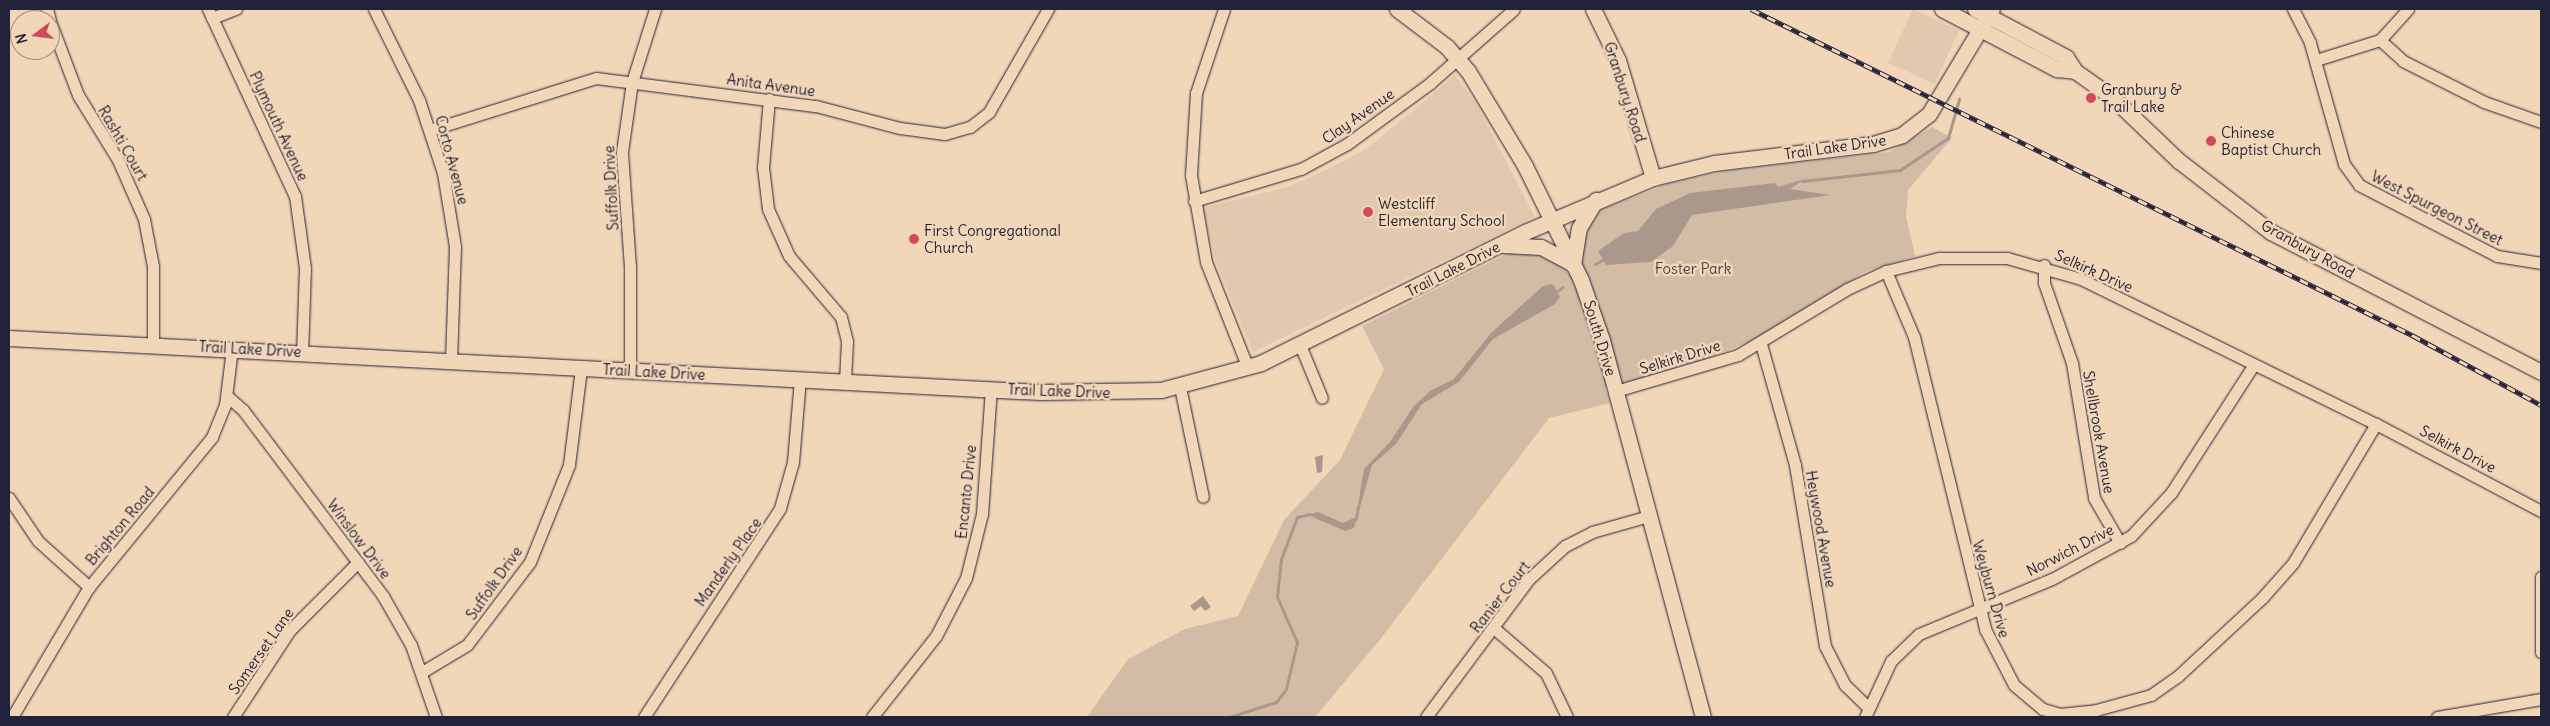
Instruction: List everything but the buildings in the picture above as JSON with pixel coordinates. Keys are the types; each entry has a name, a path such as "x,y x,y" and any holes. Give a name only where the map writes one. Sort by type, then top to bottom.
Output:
{"street":[{"path":"210,14 236,9"},
{"name":"Corto Avenue","path":"374,9 430,130 446,189 454,246 451,360"},
{"name":"Suffolk Drive","path":"630,371 630,267 622,167 632,82 655,9"},
{"name":"Anita Avenue","path":"430,130 596,78 770,99 932,135 970,127 1002,96 1047,9"},
{"path":"1224,9 1196,93 1190,156 1194,201 1206,262 1248,368"},
{"name":"South Drive","path":"1397,9 1457,58 1490,103 1573,265 1598,326 1703,717"},
{"name":"Clay Avenue","path":"1194,201 1253,186 1320,160 1372,128 1514,9"},
{"name":"Granbury Road","path":"1593,9 1618,60 1653,178"},
{"name":"Granbury Road","path":"1942,9 1983,15 2057,69 2075,72 2113,98 2179,161 2271,232 2541,372"},
{"name":"West Spurgeon Street","path":"2293,9 2316,60 2344,164 2359,185 2497,256 2541,263"},
{"path":"2316,60 2380,40 2408,9"},
{"name":"Plymouth Avenue","path":"210,14 295,196 305,268 302,352"},
{"name":"Trail Lake Drive","path":"9,338 1098,394 1180,387 1248,368 1300,345 1550,220 1653,178 1714,163 1873,144 1902,135 1934,108 1983,15"},
{"path":"2380,40 2403,61 2484,102 2541,122"},
{"name":"Rashti Court","path":"60,47 78,95 128,178 144,219 153,266 153,345"},
{"path":"770,99 763,167 768,209 789,256 841,317 847,341 845,381"},
{"path":"1499,245 1541,247 1573,265 1579,228 1596,200"},
{"name":"Selkirk Drive","path":"1616,392 1710,366 1760,344 1847,289 1886,271 1939,258 1972,256 2044,265 2376,424 2541,511"},
{"name":"Shellbrook Avenue","path":"2044,265 2044,283 2072,363 2094,498 2120,543"},
{"name":"Weyburn Drive","path":"1886,271 1914,337 1978,608 2014,685 2043,709 2078,714 2151,694 2248,611 2293,563 2376,424"},
{"name":"Heywood Avenue","path":"1760,344 1794,465 1827,651 1845,685 1867,713"},
{"path":"1300,345 1322,398"},
{"name":"Brighton Road","path":"12,717 89,587 194,464 218,423 227,396 232,349"},
{"name":"Norwich Drive","path":"1867,713 1891,661 1904,646 1930,628 2052,579 2120,543 2171,493 2254,364"},
{"name":"Suffolk Drive","path":"422,672 467,645 530,562 569,465 581,368"},
{"name":"Manderly Place","path":"644,717 780,508 793,462 800,379"},
{"path":"1180,387 1203,497"},
{"name":"Encanto Drive","path":"872,717 936,636 966,578 982,514 991,389"},
{"name":"Winslow Drive","path":"227,396 243,410 358,562 397,619 422,672 436,717"},
{"path":"9,498 38,542 89,587"},
{"name":"Ranier Court","path":"1426,717 1495,629 1529,579 1565,546 1592,532 1649,516"},
{"name":"Somerset Lane","path":"233,717 290,630 358,562"},
{"path":"2541,576 2541,652"},
{"path":"1495,629 1546,673 1567,717"},
{"path":"2437,717 2541,699"}],"shaded area":[{"path":"1913,9 1959,31 1934,84 1888,62"},
{"name":"Westcliff Elementary School","path":"1455,75 1476,103 1535,217 1253,352 1216,262 1202,208 1288,187 1368,148"},
{"path":"1805,179 1790,189 1830,195 1692,215 1673,246 1651,262 1606,265 1598,251 1624,233 1638,231 1656,209 1690,193 1775,183 1778,187"},
{"path":"1553,284 1560,297 1555,304 1493,339 1459,382 1422,404 1396,444 1372,465 1354,528 1345,531 1308,515 1318,512 1343,523 1356,517 1364,469 1390,442 1413,407 1430,391 1454,379 1491,333 1543,286"},
{"path":"1323,455 1322,472 1317,473 1315,457"},
{"path":"1203,596 1211,607 1205,611 1201,606 1194,611 1190,606"}],"green space":[{"name":"Foster Park","path":"1932,127 1952,138 1908,190 1906,216 1915,256 1865,272 1765,336 1686,366 1605,388 1610,403 1549,418 1379,641 1315,717 1087,717 1128,659 1185,629 1238,616 1284,520 1340,460 1384,369 1362,326 1508,253 1536,251 1552,258 1568,273 1582,266 1584,231 1598,211 1667,184 1724,171 1889,152"}],"waterway":[{"path":"1802,181 1900,170 1948,138 1959,99"},
{"path":"1595,264 1606,258"},
{"path":"1553,294 1563,287"},
{"path":"1356,519 1358,506"},
{"path":"1229,717 1276,702 1286,689 1297,642 1277,597 1281,559 1297,517 1310,514"}],"railway":[{"path":"1751,9 2412,335 2541,405"}],"place":[{"name":"Granbury & Trail Lake","path":"2091,98"},
{"name":"Chinese Baptist Church","path":"2211,141"},
{"name":"Westcliff Elementary School","path":"1368,212"},
{"name":"First Congregational Church","path":"914,239"}]}
